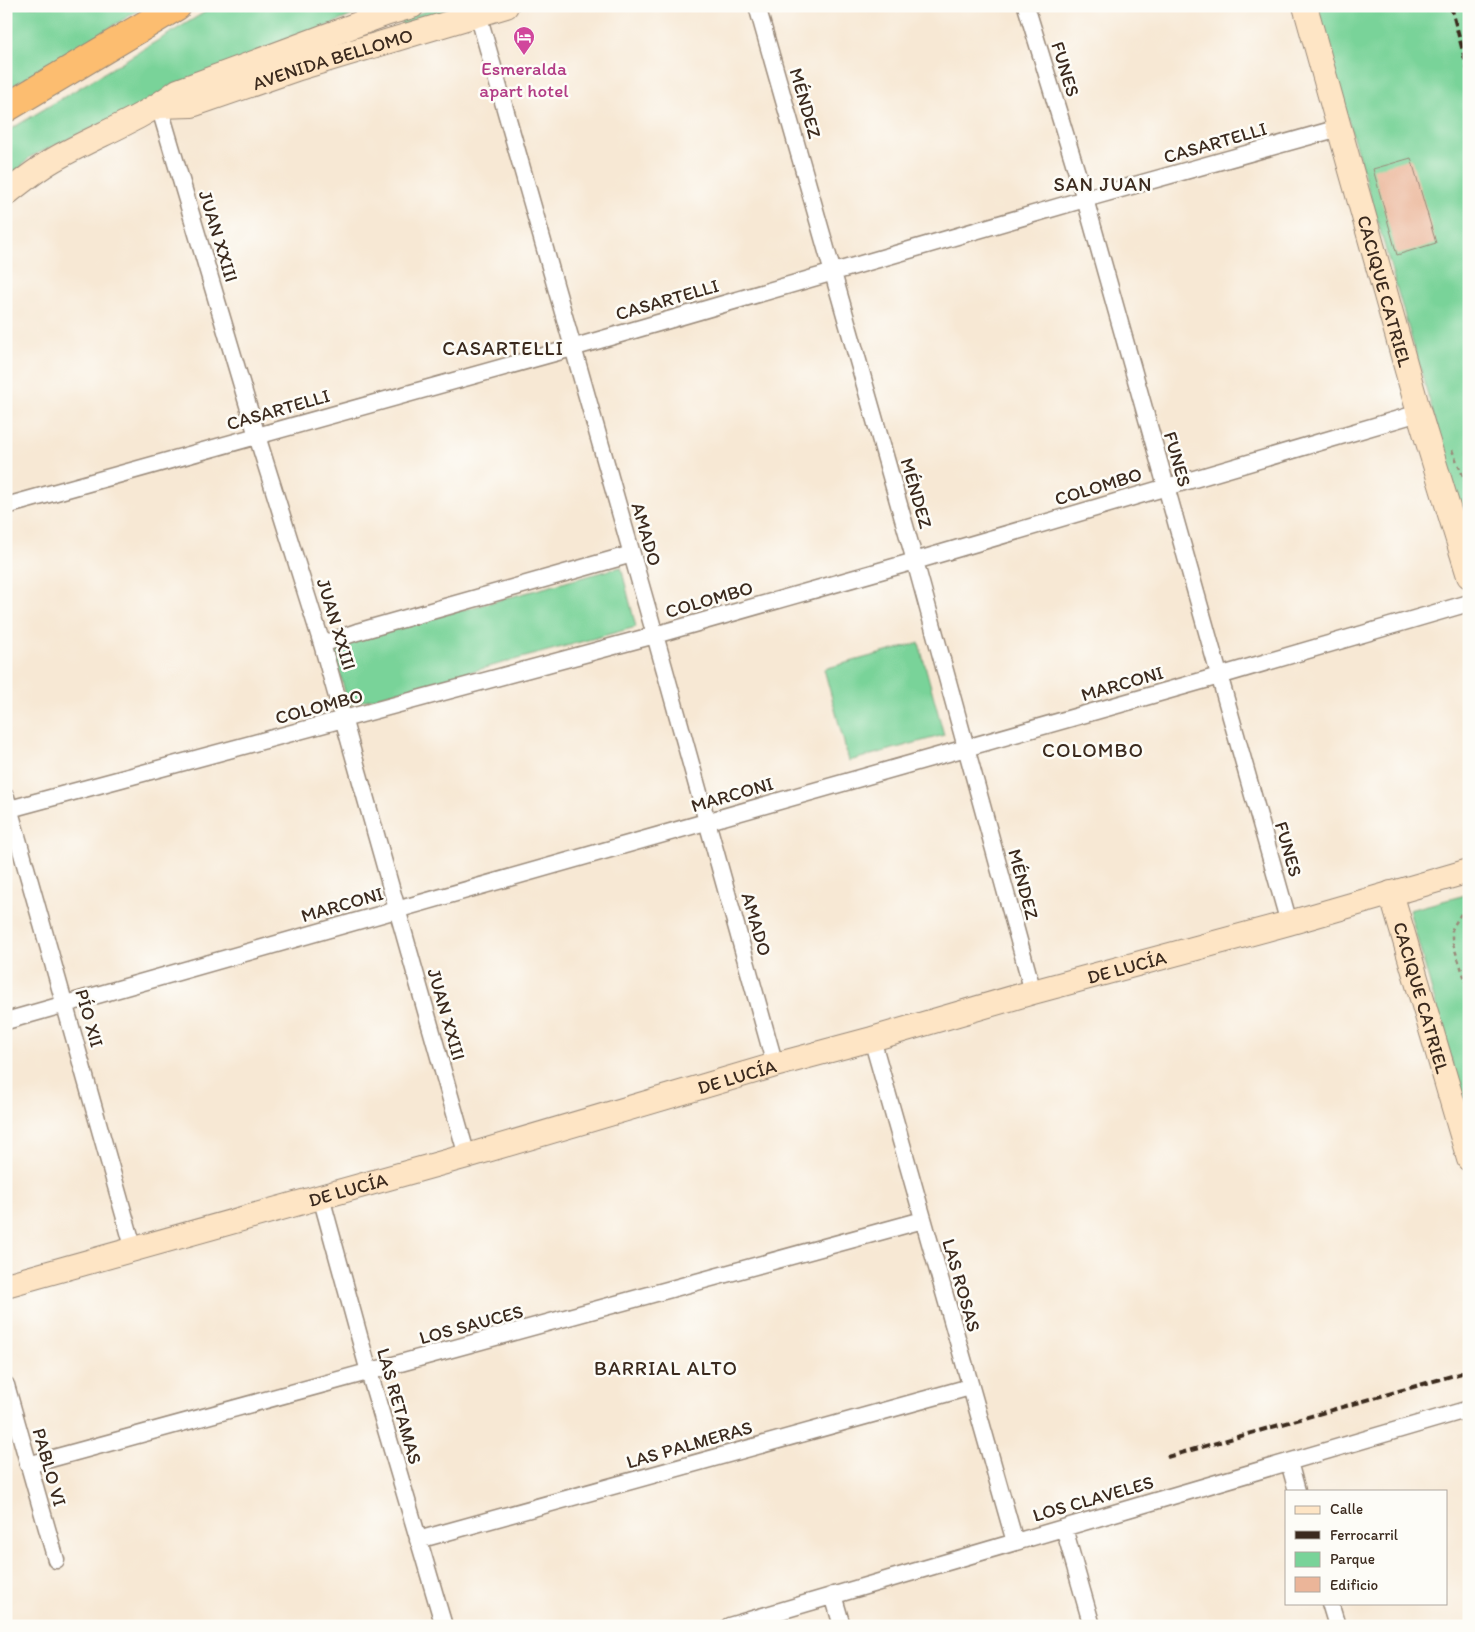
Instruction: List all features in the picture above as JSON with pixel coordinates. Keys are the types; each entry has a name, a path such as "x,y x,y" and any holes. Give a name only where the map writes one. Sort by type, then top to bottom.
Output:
{"highway":[{"path":"6,108 177,6"}],"street":[{"name":"AVENIDA BELLOMO","path":"6,194 52,161 159,106 178,91 384,10 412,6"},
{"name":"AVENIDA BELLOMO","path":"159,106 192,105 299,68 506,6"},
{"name":"MÉNDEZ","path":"757,6 915,561 1033,992"},
{"name":"FUNES","path":"1026,6 1085,199 1289,923"},
{"name":"CACIQUE CATRIEL","path":"1305,6 1419,413 1469,576"},
{"path":"384,10 392,40"},
{"name":"AMADO","path":"478,14 775,1065"},
{"name":"JUAN XXIII","path":"159,106 257,436 322,644 467,1156"},
{"name":"CASARTELLI","path":"6,506 572,348 1085,199 1339,128"},
{"name":"COLOMBO","path":"7,806 344,720 655,635 1419,413"},
{"path":"322,644 357,632 632,554"},
{"name":"MARCONI","path":"6,1021 1219,676 1469,603"},
{"name":"PÍO XII","path":"7,806 134,1250"},
{"name":"DE LUCÍA","path":"6,1285 467,1156 775,1065 1033,992 1289,923 1469,871"},
{"name":"CACIQUE CATRIEL","path":"1391,893 1469,1159"},
{"name":"LAS ROSAS","path":"872,1039 1015,1542"},
{"name":"LAS RETAMAS","path":"320,1197 369,1372 444,1626"},
{"name":"LOS SAUCES","path":"28,1465 923,1220"},
{"name":"PABLO VI","path":"6,1385 56,1560"},
{"name":"LAS PALMERAS","path":"418,1540 970,1387"},
{"name":"LOS CLAVELES","path":"729,1626 1469,1409"},
{"path":"1289,1462 1297,1490"},
{"path":"1064,1528 1092,1626"},
{"path":"833,1595 842,1626"},
{"path":"1330,1604 1337,1626"}],"path":[{"path":"1469,900 1452,929 1452,941 1469,991"}],"green space":[{"path":"6,6 146,6 6,90"},
{"path":"215,6 368,6 369,8 120,115 30,157 6,183 6,132"},
{"path":"443,6 481,6 403,29 400,19"},
{"path":"1315,6 1469,6 1469,537"},
{"path":"621,567 636,627 348,705 333,645"},
{"path":"919,643 944,735 849,761 824,669"},
{"path":"1469,894 1469,1122 1409,910"}],"building":[{"path":"1411,158 1436,243 1397,255 1373,169"}],"railway":[{"path":"1451,6 1469,74"},
{"path":"1167,1457 1469,1371"}],"place":[{"name":"Esmeralda apart hotel","path":"524,56"}],"district":[{"name":"SAN JUAN","path":"1103,184"},
{"name":"CASARTELLI","path":"503,348"},
{"name":"COLOMBO","path":"1093,750"},
{"name":"BARRIAL ALTO","path":"666,1368"}]}
